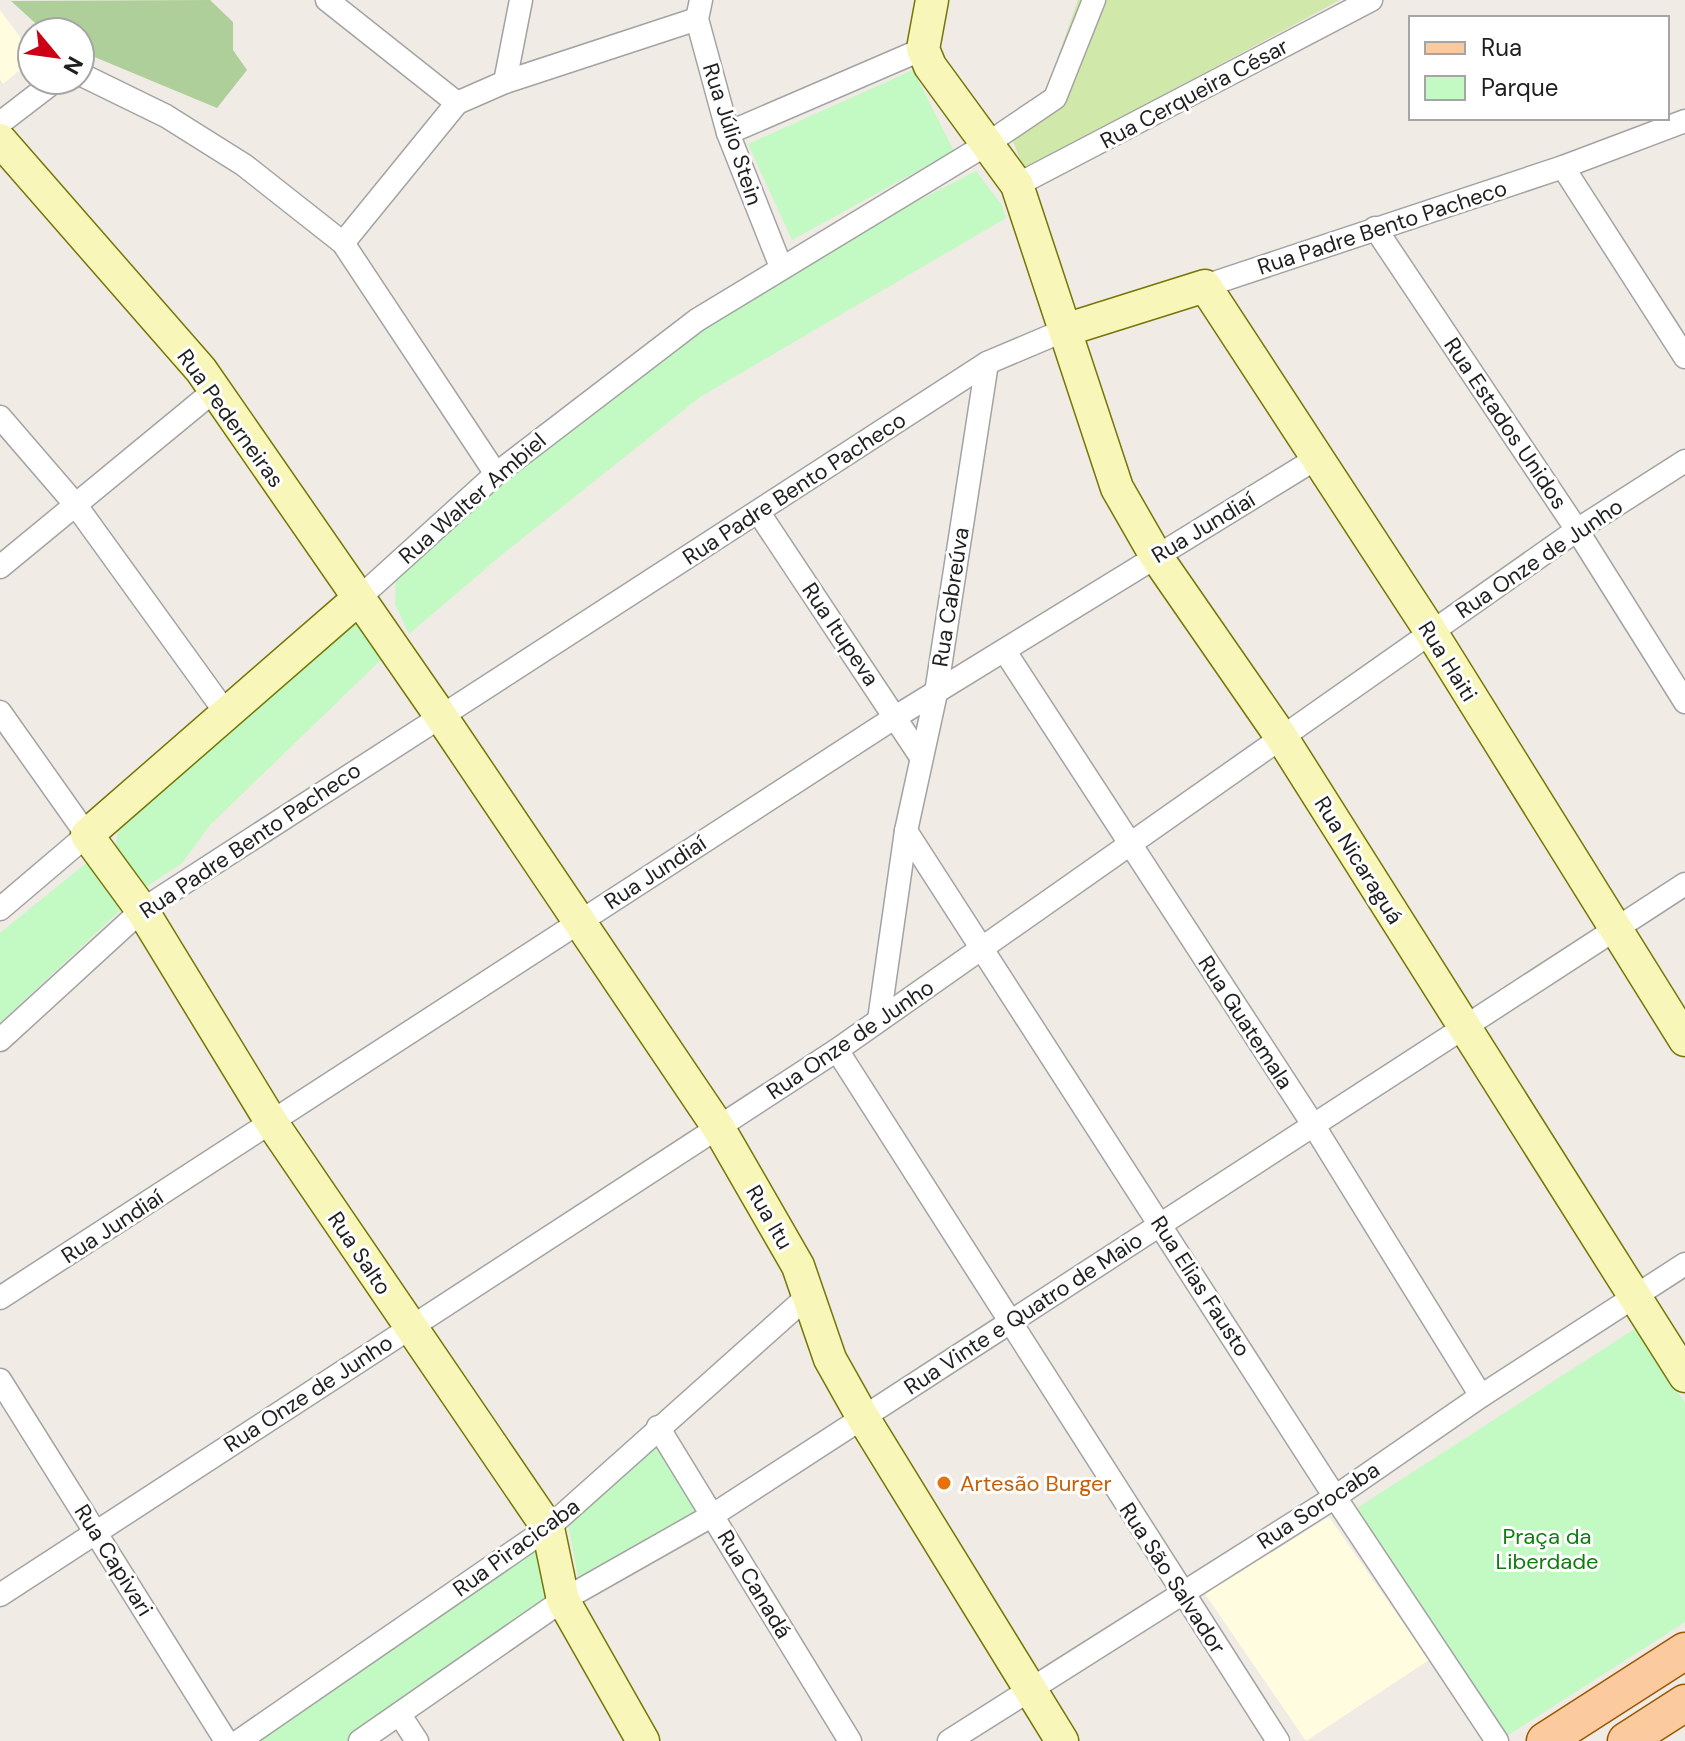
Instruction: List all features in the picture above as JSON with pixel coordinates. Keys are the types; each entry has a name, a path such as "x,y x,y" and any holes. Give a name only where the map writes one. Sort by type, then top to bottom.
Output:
{"main road":[{"path":"1545,1741 1685,1651"},
{"path":"1626,1741 1685,1703"}],"street":[{"path":"505,82 521,0"},
{"path":"728,133 923,49 932,0"},
{"name":"Rua Walter Ambiel","path":"0,909 358,599 496,474 697,320 987,144 1055,98 1094,0"},
{"name":"Rua Cerqueira César","path":"1017,185 1371,0"},
{"path":"329,1 457,103"},
{"path":"343,243 457,103 699,9"},
{"name":"Rua Júlio Stein","path":"699,9 728,133 781,267"},
{"name":"Rua Nicaraguá","path":"923,49 930,66 1017,185 1117,488 1156,556 1282,738 1685,1376"},
{"path":"96,80 166,116 244,165 343,243 496,474"},
{"path":"0,123 35,96"},
{"name":"Rua Padre Bento Pacheco","path":"0,1040 142,910 987,363 1065,330 1563,167 1685,121"},
{"name":"Rua Pederneiras","path":"0,140 215,390 440,715"},
{"path":"1563,167 1685,357"},
{"name":"Rua Estados Unidos","path":"1375,228 1577,530 1685,702"},
{"name":"Rua Haiti","path":"1205,286 1431,632 1685,1040"},
{"name":"Rua Cabreúva","path":"879,1020 906,831 936,693 987,363"},
{"path":"0,567 215,390"},
{"path":"0,417 75,504 226,713"},
{"name":"Rua Jundiaí","path":"0,1298 897,716 1006,653 1156,556 1317,458"},
{"name":"Rua Onze de Junho","path":"0,1595 837,1050 1577,530 1685,461"},
{"name":"Rua Itupeva","path":"759,513 897,716 921,757"},
{"name":"Rua Guatemala","path":"1006,653 1314,1126 1481,1396"},
{"path":"0,712 87,835"},
{"name":"Rua Itu","path":"440,715 718,1127 798,1266 830,1359 1062,1741"},
{"name":"Rua Elias Fausto","path":"906,831 984,947 1335,1497 1497,1741"},
{"name":"Rua Salto","path":"87,835 142,910 272,1123 548,1528 563,1600 643,1741"},
{"name":"Rua Vinte e Quatro de Maio","path":"360,1741 563,1600 713,1515 1685,884"},
{"name":"Rua São Salvador","path":"837,1050 1278,1741"},
{"name":"Rua Sorocaba","path":"949,1741 1335,1497 1481,1396 1685,1264"},
{"name":"Rua Piracicaba","path":"239,1741 548,1528 808,1296"},
{"name":"Rua Capivari","path":"0,1380 226,1741"},
{"name":"Rua Canadá","path":"658,1427 850,1741"},
{"path":"400,1715 417,1741"}],"shaded area":[{"path":"0,10 16,32 16,73 3,84 0,79"},
{"path":"1329,1517 1429,1660 1306,1741 1205,1594"}],"green space":[{"path":"210,0 233,22 233,50 247,70 217,108 96,58 96,16 27,16 11,1"},
{"path":"1078,0 1340,0 1024,170 1006,123 1043,99"},
{"path":"913,70 954,151 792,240 748,144"},
{"path":"976,171 1001,204 1006,218 700,397 504,553 409,634 395,604 396,578 428,543 555,437 686,337 840,241"},
{"path":"346,624 364,624 387,654 210,825 182,863 143,889 115,847 120,823"},
{"path":"90,860 126,905 0,1023 0,933"},
{"name":"Praça da Liberdade","path":"1636,1328 1685,1403 1685,1622 1502,1739 1354,1510"},
{"path":"658,1427 713,1515 581,1592 566,1514"},
{"path":"548,1528 563,1600 355,1741 239,1741"}],"place":[{"name":"Artesão Burger","path":"944,1483"}]}
